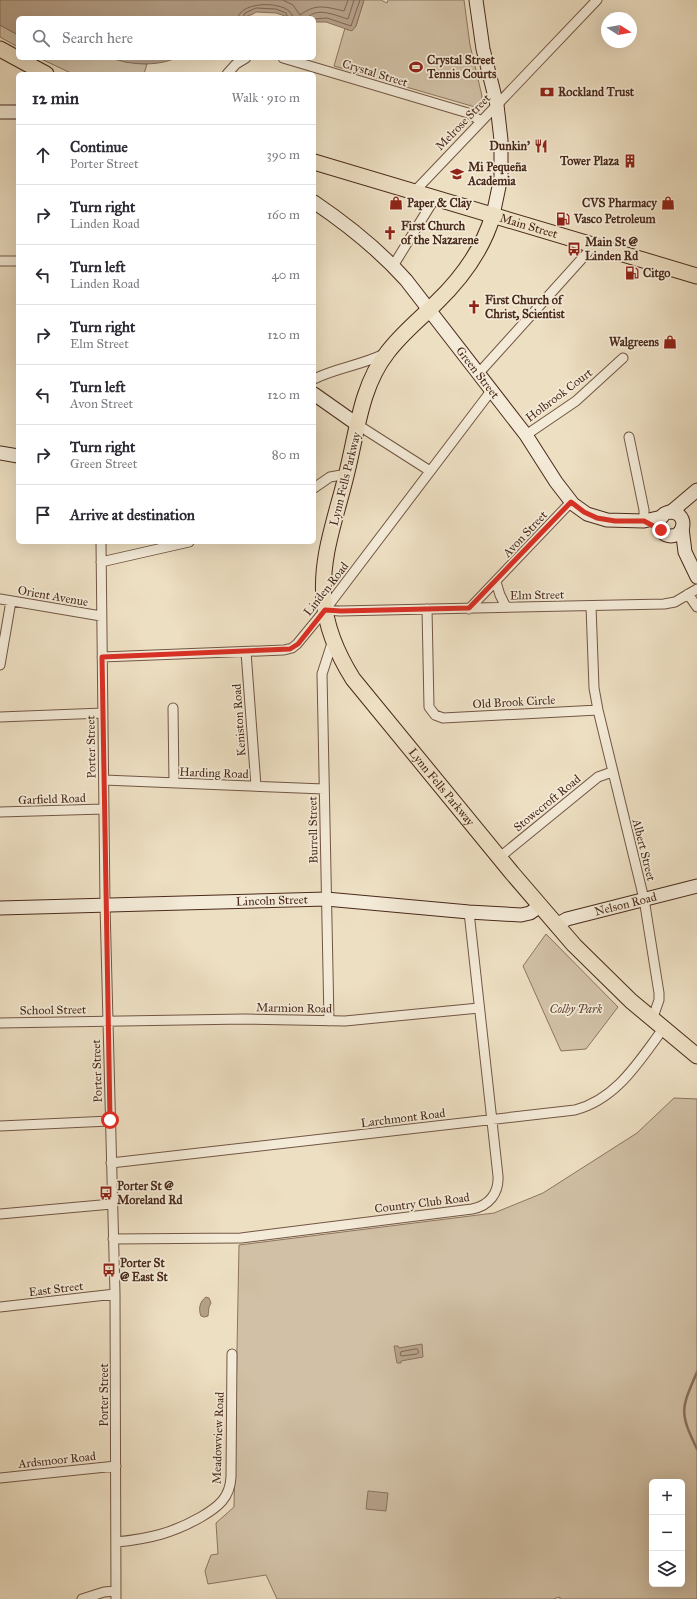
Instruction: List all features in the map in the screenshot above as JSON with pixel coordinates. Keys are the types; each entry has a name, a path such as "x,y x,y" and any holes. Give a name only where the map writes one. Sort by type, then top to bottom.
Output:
{"main road":[{"path":"0,49 16,58"},
{"path":"20,60 42,72"},
{"name":"Main Street","path":"316,163 697,276"},
{"name":"Lynn Fells Parkway","path":"493,215 485,237 471,261 454,283 387,352 370,385 358,425 326,554 323,580 325,610 333,640 344,665 371,702 540,906 610,982 658,1025 697,1056"}],"street":[{"name":"Lynn Fells Parkway","path":"476,0 483,49 496,105 502,140 502,168 499,194 493,215"},
{"name":"Melrose Street","path":"414,192 597,0"},
{"path":"229,72 236,64 243,60"},
{"name":"Crystal Street","path":"290,60 468,113 481,121"},
{"path":"0,112 16,112"},
{"path":"393,266 435,198"},
{"name":"Green Street","path":"316,203 359,235 393,266 526,435 556,482 571,502 587,514 602,519 666,523"},
{"path":"478,374 593,245"},
{"path":"0,261 16,261"},
{"path":"316,378 330,372 374,359 387,352"},
{"name":"Holbrook Court","path":"526,435 576,401 623,358"},
{"name":"Linden Road","path":"102,657 246,652 292,648 298,644 491,391"},
{"path":"316,395 358,425 430,471"},
{"path":"629,437 644,510 644,521"},
{"path":"0,453 16,456"},
{"path":"316,487 330,477 347,474"},
{"path":"666,523 695,492"},
{"path":"666,523 677,534 695,492"},
{"name":"Avon Street","path":"469,608 496,582 571,502"},
{"path":"666,523 678,514 682,525 685,552"},
{"path":"666,523 685,552 697,577"},
{"name":"Porter Street","path":"101,544 107,1021 115,1294 116,1595"},
{"path":"101,562 180,544"},
{"path":"496,582 506,607"},
{"name":"Elm Street","path":"325,610 341,611 667,604 675,602 697,589"},
{"path":"688,594 697,607"},
{"name":"Orient Avenue","path":"0,599 101,616"},
{"path":"0,665 11,601"},
{"path":"591,606 594,688 598,710"},
{"name":"Old Brook Circle","path":"428,609 429,707 432,713 436,716 443,718 598,710"},
{"name":"Burrell Street","path":"329,1021 322,674 333,640"},
{"name":"Keniston Road","path":"246,652 256,786"},
{"path":"173,708 174,783"},
{"name":"Albert Street","path":"598,710 644,899 659,993 658,1025"},
{"path":"0,717 103,713"},
{"name":"Stowecroft Road","path":"500,857 598,778 612,772"},
{"name":"Harding Road","path":"104,780 324,789"},
{"name":"Garfield Road","path":"0,812 104,809"},
{"name":"Nelson Road","path":"556,925 567,918 697,886"},
{"name":"Lincoln Street","path":"0,908 326,900 524,915 540,906"},
{"name":"Country Club Road","path":"113,1239 239,1238 476,1208 489,1201 494,1195 498,1184 469,912"},
{"name":"Marmion Road","path":"107,1021 260,1019 329,1021 479,1008"},
{"name":"School Street","path":"0,1023 107,1021"},
{"name":"Larchmont Road","path":"111,1163 575,1110 600,1101 620,1084 658,1025"},
{"path":"0,1126 110,1120"},
{"path":"0,1214 112,1204"},
{"name":"East Street","path":"0,1308 115,1294"},
{"name":"Meadowview Road","path":"116,1542 144,1538 178,1529 213,1510 227,1495 231,1477 232,1354"},
{"name":"Ardsmoor Road","path":"0,1478 116,1466"},
{"path":"82,1599 104,1592 116,1595"}],"green space":[{"path":"364,0 381,0 387,3 388,0 464,0 470,45 482,96 481,104 475,107 334,66 345,28 348,30 356,26"},
{"path":"0,25 16,34 16,46 0,37"},
{"path":"43,60 118,60 147,64 145,72 69,72"},
{"name":"Colby Park","path":"546,934 618,1007 586,1049 561,1051 523,966"},
{"path":"674,1098 697,1099 697,1599 560,1599 560,1597 553,1599 277,1599 266,1575 208,1584 205,1571 211,1555 218,1554 216,1523 234,1507 239,1245 494,1213 543,1193 637,1133"}],"water":[{"path":"0,0 364,0 356,26 352,31 326,22 316,22 316,16 285,16 276,13 256,12 248,16 16,16 16,34 0,25"},
{"path":"117,60 170,60 144,64"},
{"path":"206,1297 209,1298 211,1303 208,1316 204,1317 201,1316 200,1308 202,1301"},
{"path":"422,1344 423,1357 397,1363 394,1346 398,1346 399,1348"},
{"path":"368,1491 388,1493 386,1511 366,1509"}],"waterway":[{"path":"697,1372 688,1394 684,1410 687,1427 697,1449"}],"place":[{"name":"Crystal Street Tennis Courts","path":"416,67"},
{"name":"Rockland Trust","path":"547,92"},
{"name":"Dunkin'","path":"541,146"},
{"name":"Tower Plaza","path":"630,161"},
{"name":"Mi Pequeña Academia","path":"457,174"},
{"name":"Paper & Clay","path":"396,203"},
{"name":"CVS Pharmacy","path":"668,203"},
{"name":"Vasco Petroleum","path":"563,219"},
{"name":"First Church of the Nazarene","path":"390,233"},
{"name":"Main St @ Linden Rd","path":"574,249"},
{"name":"Citgo","path":"632,273"},
{"name":"First Church of Christ, Scientist","path":"474,307"},
{"name":"Walgreens","path":"670,342"},
{"name":"Porter St @ Moreland Rd","path":"106,1193"},
{"name":"Porter St @ East St","path":"109,1270"}],"route":[{"path":"110,1120 107,1021 102,657 284,650 293,648 298,644 325,610 341,611 469,608 496,582 571,502 584,512 597,518 615,521 644,521 661,530"}]}
